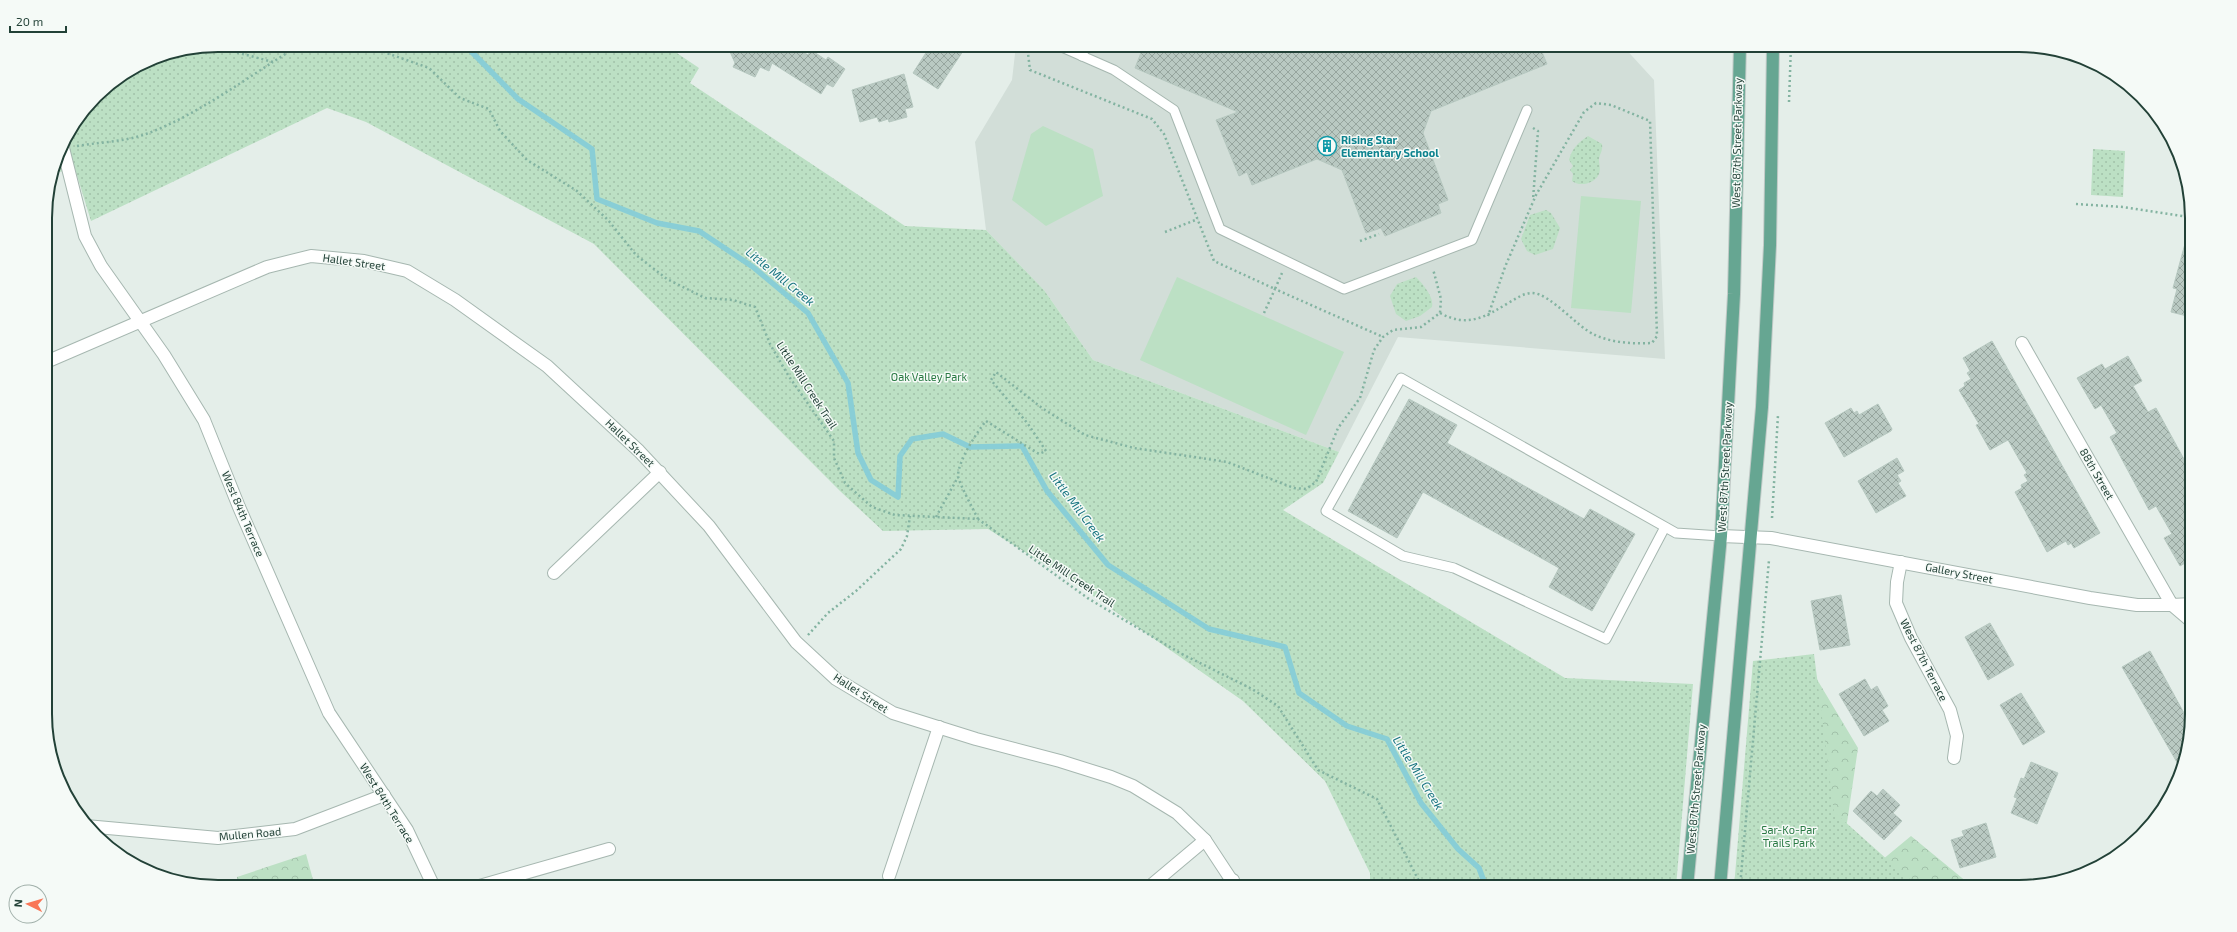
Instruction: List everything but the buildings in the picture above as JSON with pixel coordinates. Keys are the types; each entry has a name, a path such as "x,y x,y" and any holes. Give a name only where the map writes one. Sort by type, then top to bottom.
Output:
{"main road":[{"name":"West 87th Street Parkway","path":"1688,880 1721,536 1734,294 1740,52"},
{"path":"1721,880 1752,537 1762,407 1770,245 1773,52"}],"street":[{"name":"West 84th Terrace","path":"66,152 85,236 101,266 164,354 204,420 239,507 329,713 407,830 431,880"},
{"name":"Hallet Street","path":"52,360 267,267 311,256 364,261 407,271 455,300 547,366 660,472 709,526 796,642 836,678 893,714 1111,777 1133,786 1177,813 1204,840 1232,880"},
{"name":"88th Street","path":"2022,342 2172,605"},
{"name":"Hallet Street","path":"554,573 660,472"},
{"name":"Gallery Street","path":"1721,536 1771,538 2090,598 2137,605 2185,604"},
{"name":"West 87th Terrace","path":"1901,562 1897,582 1896,603 1911,638 1950,710 1957,736 1954,758"},
{"path":"2172,605 2185,616"},
{"path":"889,876 939,727"},
{"name":"Mullen Road","path":"96,827 218,838 295,829 384,795"},
{"path":"1156,880 1204,840"},
{"path":"500,880 609,849"}],"lane":[{"path":"1073,52 1114,70 1174,110 1220,229 1344,289 1472,240 1527,110"},
{"path":"1082,56 1083,52"},
{"path":"1665,526 1606,639 1454,568 1403,556 1326,511 1401,378 1665,526 1676,533 1721,536"}],"path":[{"path":"236,52 273,62"},
{"path":"69,144 112,142 146,134 208,103 288,52"},
{"name":"Little Mill Creek Trail","path":"384,52 429,68 460,98 489,109 500,131 527,160 577,191 608,220 636,255 667,279 705,298 733,300 756,306 770,344 788,374 834,442 834,458 846,483 872,507 894,515 978,519 1089,599 1180,653 1252,689 1278,706 1318,770 1377,800 1418,880"},
{"path":"1028,52 1030,70 1152,119 1164,134 1214,261 1383,337"},
{"path":"1440,313 1451,320 1468,321 1488,316 1520,296 1533,293 1553,302 1580,326 1594,335 1614,341 1652,343 1657,336 1650,121 1611,105 1596,103 1584,112 1533,202 1505,268 1488,316"},
{"path":"1533,202 1538,131"},
{"path":"2076,204 2158,211 2185,216"},
{"path":"1165,232 1197,219"},
{"path":"1360,241 1380,234"},
{"path":"1264,313 1286,261"},
{"path":"1433,270 1441,299 1440,313"},
{"path":"936,517 958,477 963,459 986,421 1039,454 1046,451 1028,424 991,380 996,372 1042,408 1085,435 1134,448 1227,462 1294,488 1306,489 1316,482 1338,428 1360,398 1374,350 1383,337 1393,330 1421,326 1440,313"},
{"path":"958,477 978,519"},
{"path":"807,636 828,613 856,591 901,549 907,536 910,516"},
{"path":"1741,880 1769,560"}],"shaded area":[{"path":"1015,52 1628,52 1654,80 1665,359 1398,337 1339,452 1093,360 1044,290 986,230 975,142 1012,80"}],"green space":[{"name":"Oak Valley Park","path":"207,52 675,52 699,68 690,83 905,226 986,230 1044,290 1093,360 1339,452 1323,483 1283,510 1565,678 1693,684 1677,880 1370,880 1370,873 1325,781 1243,701 1073,582 988,529 883,531 840,491 594,244 366,122 327,108 91,221 75,169 59,172 69,144 93,108 108,93 135,74 164,61 185,55"},
{"path":"1043,126 1093,149 1103,196 1046,226 1012,200 1031,134"},
{"path":"1588,136 1602,144 1599,159 1600,172 1591,182 1587,184 1579,184 1572,181 1573,174 1570,170 1573,166 1569,160 1576,146"},
{"path":"2093,149 2125,151 2123,197 2091,195"},
{"path":"1581,196 1641,201 1631,313 1571,308"},
{"path":"1546,210 1551,213 1560,228 1553,249 1535,255 1527,251 1521,239 1530,215"},
{"path":"1177,277 1344,352 1306,435 1140,360"},
{"path":"1416,277 1430,295 1432,307 1420,316 1406,321 1396,314 1390,296 1397,284"},
{"name":"Sar-Ko-Par Trails Park","path":"1814,654 1834,812 1908,878 1912,880 1735,880 1753,661"},
{"path":"1815,676 1858,748 1844,843 1876,865 1911,836 1964,880 1785,880"},
{"path":"306,854 313,880 237,880 237,877"}],"waterway":[{"name":"Little Mill Creek","path":"472,52 518,99 592,149 597,199 657,223 699,231 753,267 808,313 848,383 858,453 871,480 898,497 900,456 912,439 943,434 970,447 1022,446 1047,491 1108,565 1209,629 1285,647 1299,693 1347,726 1387,739 1421,803 1458,849 1479,868 1483,880"}],"place":[{"name":"Rising Star Elementary School","path":"1327,146"}]}
